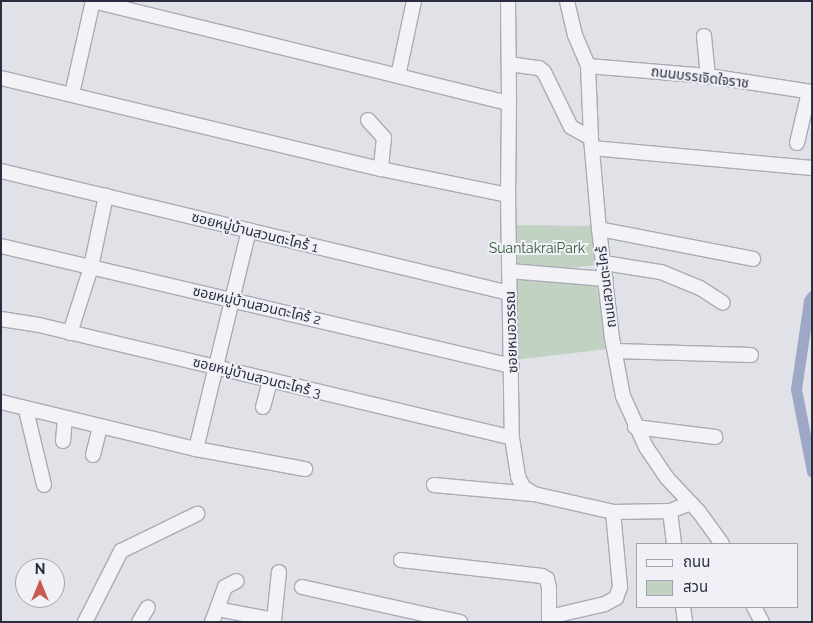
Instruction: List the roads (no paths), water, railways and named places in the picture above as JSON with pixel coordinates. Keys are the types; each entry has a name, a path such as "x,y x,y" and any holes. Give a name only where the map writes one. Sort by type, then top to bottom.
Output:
{"street":[{"path":"72,94 93,1 510,103"},
{"path":"398,76 414,1"},
{"name":"ถนนสวนตะไคร้","path":"567,1 576,35 588,66 591,143 599,229 614,351 623,396 635,426 667,478 691,504 721,543"},
{"name":"ซอยหมอวรรณ","path":"506,2 510,103 508,271 512,366 512,438 518,477 523,487 534,494"},
{"path":"704,36 708,76"},
{"path":"509,64 539,68 544,72 571,127 591,143 812,168"},
{"name":"ถนนบรรเจิดใจราช","path":"588,66 708,76 810,92"},
{"path":"1,78 381,168 508,195"},
{"path":"797,143 810,92"},
{"path":"368,120 384,138 381,168"},
{"name":"ซอยหมู่บ้านสวนตะไคร้ 1","path":"1,171 509,293"},
{"path":"70,333 91,267 106,196"},
{"path":"599,229 753,260"},
{"path":"196,449 249,230"},
{"name":"ซอยหมู่บ้านสวนตะไคร้ 2","path":"1,246 512,366"},
{"path":"604,263 661,272 700,288 723,303"},
{"path":"508,271 606,279"},
{"name":"ซอยหมู่บ้านสวนตะไคร้ 3","path":"1,319 217,367 512,438"},
{"path":"614,351 751,354"},
{"path":"263,407 270,380"},
{"path":"1,402 26,410 196,449 305,469"},
{"path":"26,410 44,485"},
{"path":"63,441 65,419"},
{"path":"635,426 715,437"},
{"path":"93,455 100,427"},
{"path":"434,485 534,494 614,512 670,511 691,504"},
{"path":"670,511 674,543"},
{"path":"401,560 542,576 547,579 549,588 549,620 605,604 616,598 620,588 614,512"},
{"path":"85,622 121,551 196,514"},
{"path":"237,581 225,587 215,616 274,620 279,572"},
{"path":"302,586 460,622"},
{"path":"139,622 148,607"},
{"path":"683,608 685,622"},
{"path":"755,608 762,622"}],"waterway":[{"path":"812,296 809,301 796,389 812,471"}],"park label":[{"name":"SuantakraiPark","path":"537,248"}]}
